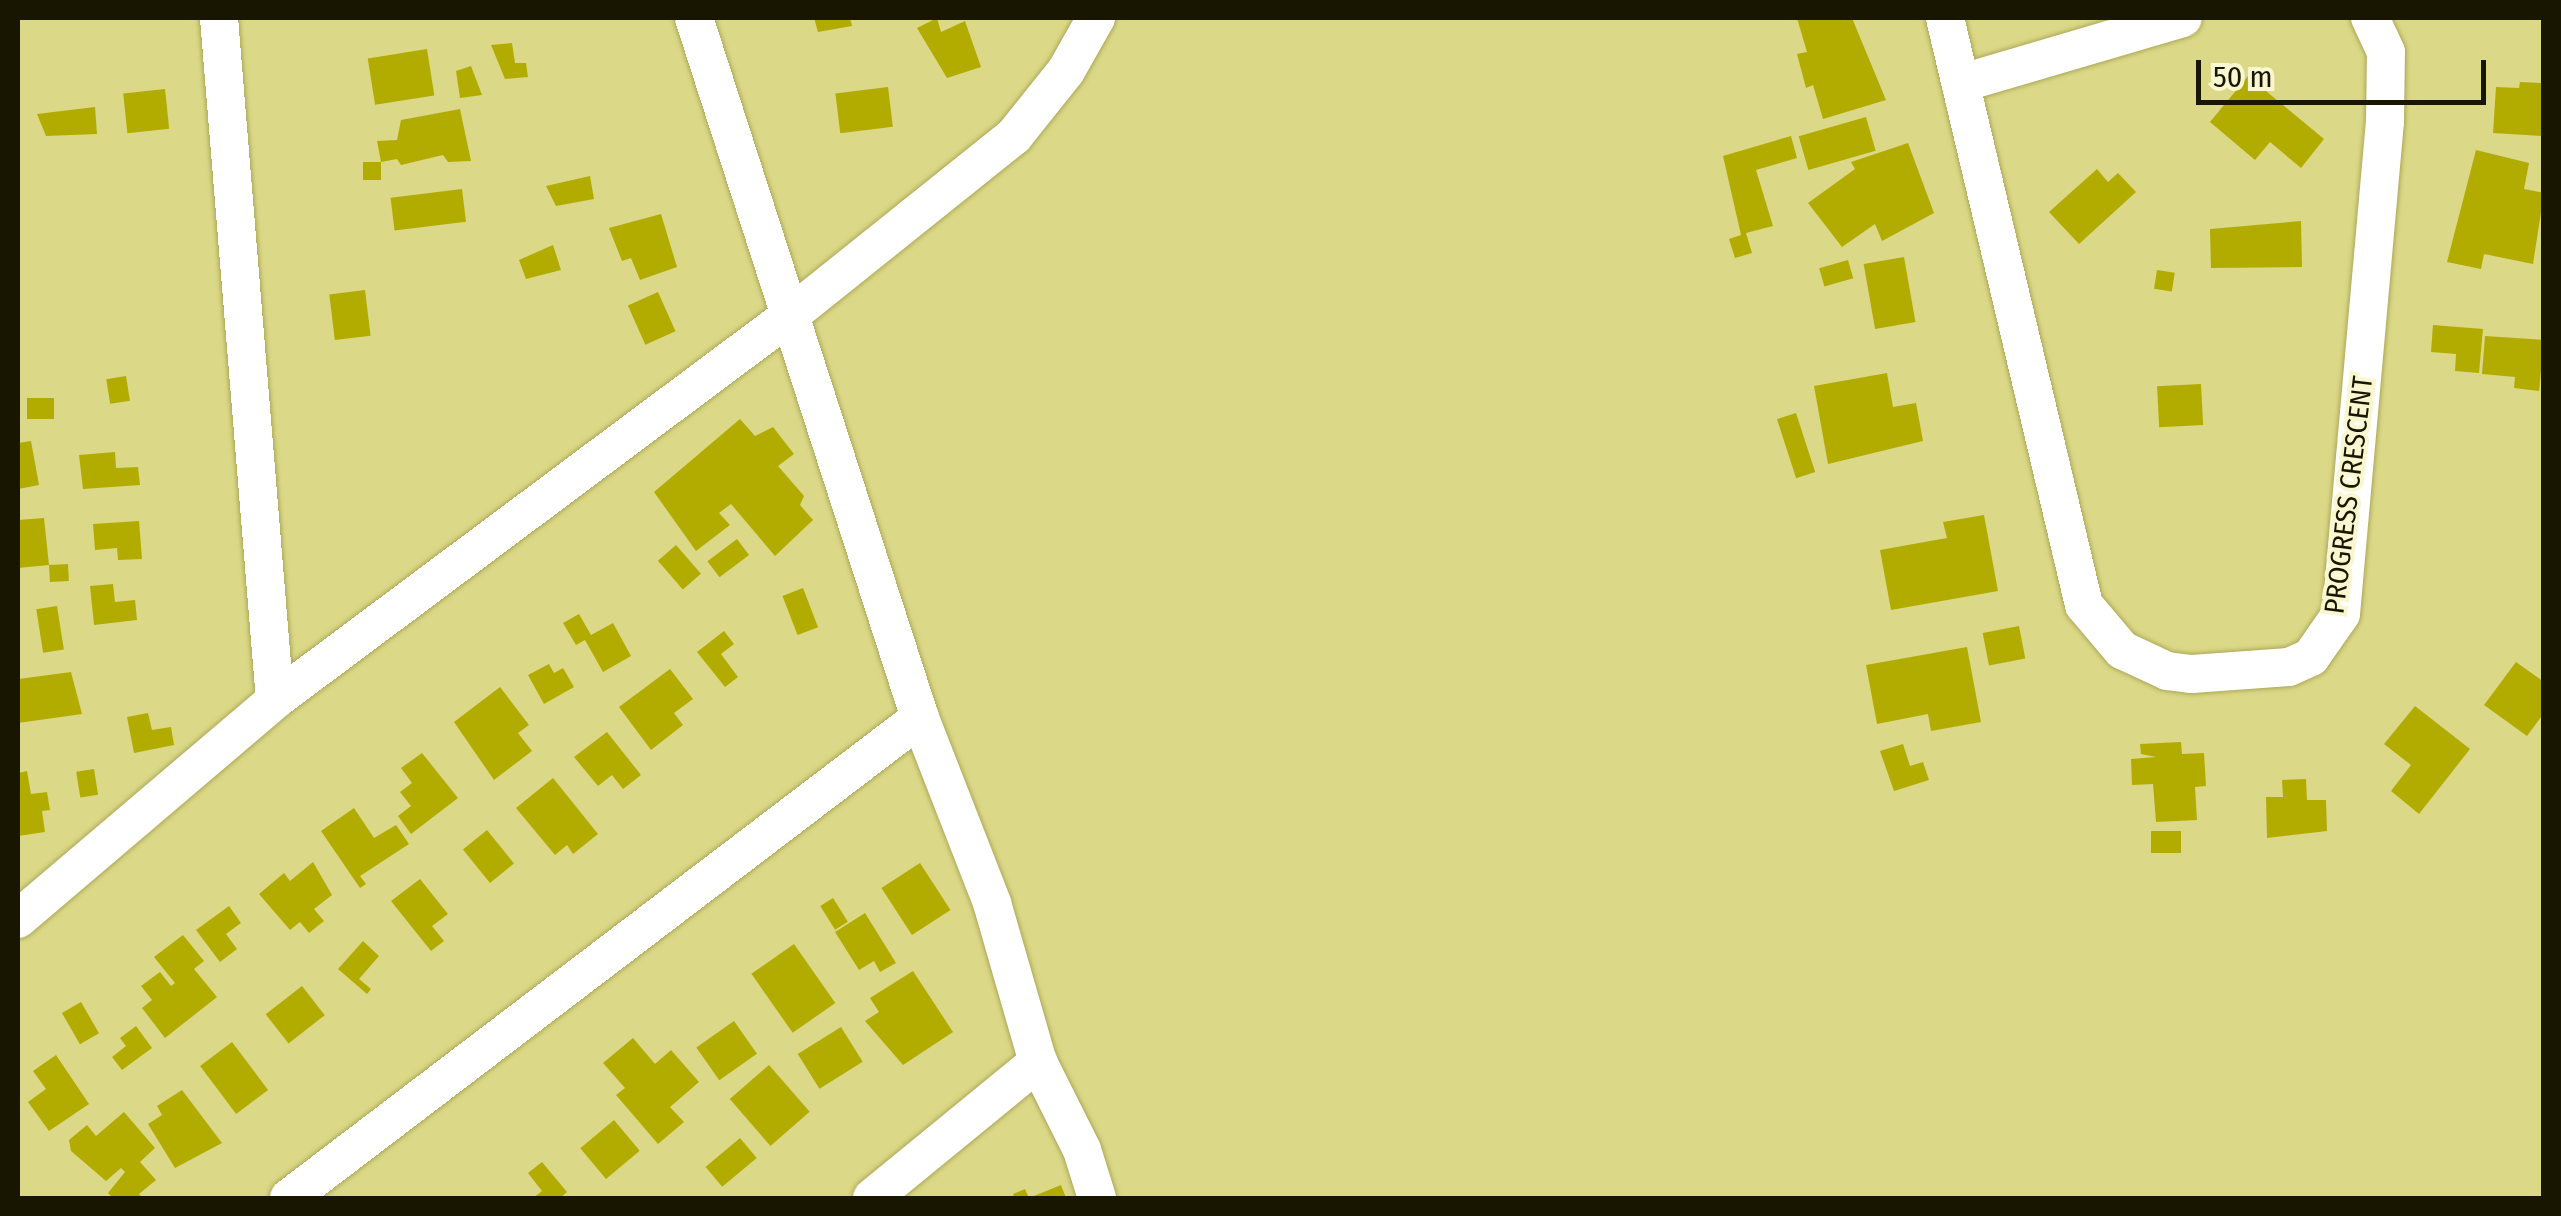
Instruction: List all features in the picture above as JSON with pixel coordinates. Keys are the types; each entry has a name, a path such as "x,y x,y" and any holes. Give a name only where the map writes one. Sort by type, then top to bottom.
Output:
{"street":[{"path":"218,18 276,700"},
{"path":"694,18 920,718 992,903 1038,1062 1082,1150 1098,1198"},
{"path":"18,919 276,700 788,317 1014,136 1066,71 1096,18"},
{"name":"PROGRESS CRESCENT","path":"1944,18 2084,605 2122,650 2167,671 2288,667 2311,657 2341,614 2384,122 2386,52 2370,18"},
{"path":"1962,82 2183,18"},
{"path":"288,1198 920,718"},
{"path":"872,1198 1038,1062"}],"building":[{"path":"814,18 850,18 852,26 818,32"},
{"path":"937,18 941,32 965,21 981,67 947,78 917,28"},
{"path":"1797,18 1852,18 1886,100 1823,119 1813,85 1806,88 1797,54 1807,52"},
{"path":"512,43 515,63 526,63 528,77 505,79 491,45"},
{"path":"427,49 434,95 375,105 368,58"},
{"path":"471,66 482,95 460,98 456,71"},
{"path":"2248,76 2324,139 2301,168 2270,142 2255,160 2210,122"},
{"path":"2520,82 2544,83 2544,136 2493,133 2496,87 2519,88"},
{"path":"888,87 893,127 840,133 835,93"},
{"path":"165,89 169,129 127,133 123,93"},
{"path":"95,107 97,134 46,136 37,114"},
{"path":"460,109 471,161 448,162 443,155 401,165 397,159 381,162 377,141 397,140 401,120"},
{"path":"1866,117 1876,151 1808,170 1799,136"},
{"path":"1791,136 1797,158 1756,170 1773,226 1746,233 1752,253 1735,258 1729,239 1741,235 1723,156"},
{"path":"1908,143 1934,213 1882,241 1875,224 1842,247 1808,203 1855,169 1851,162"},
{"path":"2476,150 2529,163 2524,189 2544,193 2533,264 2484,254 2481,269 2447,262"},
{"path":"363,162 381,162 381,180 363,180"},
{"path":"2097,169 2108,182 2118,173 2136,192 2079,244 2049,212"},
{"path":"590,176 594,199 556,206 546,186"},
{"path":"462,189 466,222 395,231 391,198"},
{"path":"661,214 677,267 640,280 631,258 622,261 609,228"},
{"path":"2301,221 2302,267 2211,268 2210,229"},
{"path":"553,245 561,270 526,279 519,260"},
{"path":"1904,257 1915,322 1875,329 1864,264"},
{"path":"1848,260 1853,278 1824,287 1819,268"},
{"path":"2157,270 2175,273 2172,292 2154,289"},
{"path":"365,290 371,336 335,340 329,294"},
{"path":"658,292 675,331 645,345 628,305"},
{"path":"2433,325 2483,329 2479,373 2455,371 2456,354 2431,352"},
{"path":"2485,336 2544,340 2539,391 2514,388 2515,377 2482,374"},
{"path":"1887,373 1893,407 1916,403 1923,441 1828,464 1814,386"},
{"path":"126,376 130,401 110,404 106,379"},
{"path":"2201,384 2203,425 2159,427 2157,386"},
{"path":"27,398 54,398 54,419 27,419"},
{"path":"1796,413 1815,472 1796,478 1777,419"},
{"path":"740,419 755,436 773,427 794,454 778,466 804,496 800,505 813,520 775,556 731,504 719,513 730,525 696,551 654,492"},
{"path":"31,441 39,485 18,489 18,443"},
{"path":"115,452 116,468 138,467 140,485 83,489 79,455"},
{"path":"1984,515 1998,591 1891,610 1880,550 1947,538 1943,522"},
{"path":"44,518 49,565 18,568 18,520"},
{"path":"139,521 142,559 118,560 117,548 95,550 93,524"},
{"path":"737,539 749,555 719,577 707,561"},
{"path":"676,545 701,574 683,589 658,561"},
{"path":"68,564 69,581 50,582 49,565"},
{"path":"113,584 115,602 135,600 137,620 94,625 90,586"},
{"path":"803,588 818,627 798,635 782,596"},
{"path":"57,606 64,649 43,653 36,609"},
{"path":"579,614 591,635 613,623 631,656 603,672 585,640 576,645 563,623"},
{"path":"2019,626 2025,658 1989,665 1983,633"},
{"path":"724,631 734,644 721,654 738,677 725,687 697,652"},
{"path":"1967,647 1981,722 1931,731 1928,714 1877,724 1866,665"},
{"path":"2516,662 2544,682 2544,713 2527,736 2484,705"},
{"path":"549,664 554,673 563,668 574,687 544,704 528,675"},
{"path":"670,669 693,699 674,713 683,725 651,750 619,707"},
{"path":"71,672 82,714 18,723 19,679"},
{"path":"500,687 529,725 518,733 532,751 494,780 454,722"},
{"path":"2415,706 2470,749 2419,814 2391,791 2411,765 2384,744"},
{"path":"148,713 152,730 171,727 174,745 134,753 127,717"},
{"path":"607,732 641,775 623,789 612,775 598,786 574,757"},
{"path":"2181,742 2182,754 2204,753 2206,786 2195,787 2197,820 2156,822 2153,784 2132,785 2131,759 2156,757 2141,754 2140,744"},
{"path":"1903,744 1910,766 1923,762 1929,780 1894,791 1880,751"},
{"path":"422,753 458,798 411,834 398,816 411,806 400,792 412,783 401,768"},
{"path":"94,769 98,795 80,797 76,772"},
{"path":"27,771 31,794 47,792 50,810 42,811 45,832 18,836 18,773"},
{"path":"553,778 598,834 573,854 567,845 555,855 516,808"},
{"path":"2306,779 2307,800 2326,800 2327,831 2267,838 2266,797 2283,797 2282,780"},
{"path":"354,808 374,838 396,825 409,844 360,876 366,884 360,888 321,831"},
{"path":"487,830 514,863 490,883 463,850"},
{"path":"2151,831 2181,831 2181,853 2151,853"},
{"path":"313,862 332,895 314,909 324,921 309,933 300,922 290,930 259,894 284,873 290,881"},
{"path":"920,863 950,910 912,935 881,888"},
{"path":"420,879 448,914 432,926 444,941 431,951 391,901"},
{"path":"833,898 848,922 835,930 820,906"},
{"path":"229,906 241,923 226,934 237,949 220,962 196,930"},
{"path":"865,913 896,963 880,972 874,961 859,970 835,932"},
{"path":"183,935 204,961 194,969 217,997 165,1038 142,1008 152,1000 141,986 160,972 171,986 175,983 154,957"},
{"path":"363,941 379,956 359,979 371,989 367,994 338,969"},
{"path":"794,944 835,1003 793,1033 751,974"},
{"path":"913,971 953,1032 903,1065 865,1021 879,1012 870,998"},
{"path":"302,986 325,1015 289,1043 266,1014"},
{"path":"81,1002 99,1033 80,1044 62,1013"},
{"path":"734,1021 757,1054 719,1080 696,1047"},
{"path":"136,1026 152,1048 122,1070 112,1057 126,1046 120,1038"},
{"path":"841,1027 863,1062 819,1089 798,1054"},
{"path":"633,1038 655,1064 671,1050 699,1082 670,1107 684,1122 658,1144 616,1095 625,1088 603,1063"},
{"path":"232,1042 268,1090 236,1114 200,1066"},
{"path":"56,1055 89,1104 49,1131 28,1102 46,1089 33,1071"},
{"path":"769,1065 810,1112 770,1146 730,1099"},
{"path":"182,1090 222,1143 175,1168 148,1124 162,1115 157,1106"},
{"path":"124,1112 155,1148 140,1162 156,1180 139,1194 143,1198 113,1198 108,1193 125,1172 121,1168 106,1181 71,1151 69,1140 87,1125 96,1136"},
{"path":"614,1120 640,1151 606,1179 580,1148"},
{"path":"740,1138 757,1158 722,1187 706,1167"},
{"path":"542,1162 567,1192 560,1198 533,1198 542,1191 528,1173"},
{"path":"1061,1185 1066,1198 1029,1198"},
{"path":"1025,1189 1029,1198 1015,1198 1013,1194"}]}
